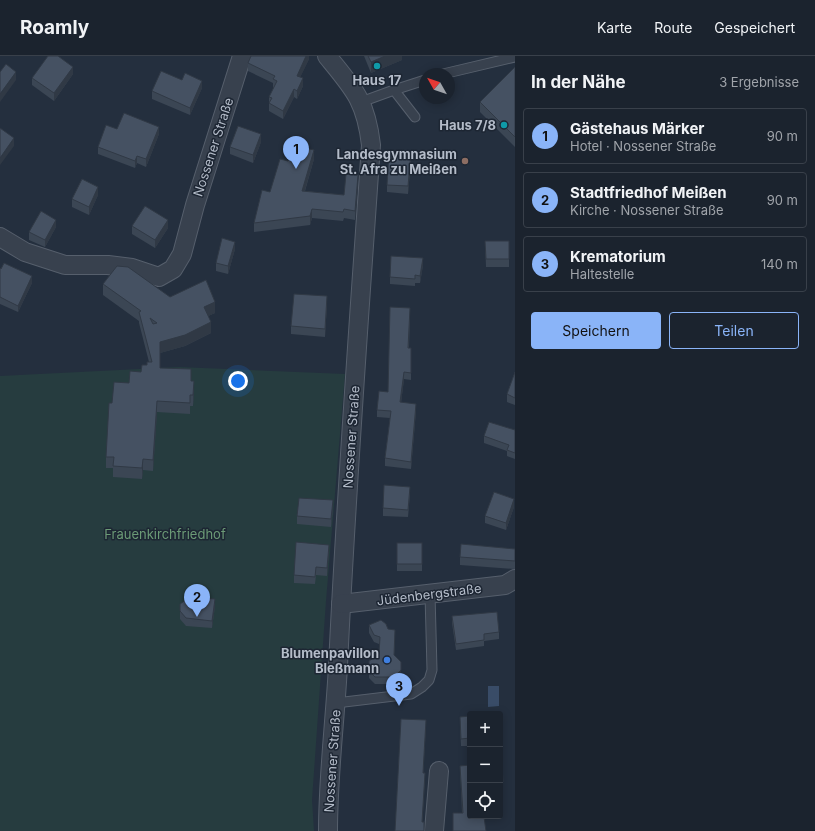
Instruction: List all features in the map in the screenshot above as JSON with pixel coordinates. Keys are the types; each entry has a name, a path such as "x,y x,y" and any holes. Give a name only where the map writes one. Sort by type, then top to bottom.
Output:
{"street":[{"name":"Nossener Straße","path":"0,237 25,252 65,265 108,265 132,268 159,277 173,269 182,254 195,205 242,56"},
{"name":"Nossener Straße","path":"327,56 349,82 361,102 368,122 371,145 346,499 336,704 328,798 328,831"},
{"name":"Jüdenbergstraße","path":"341,604 505,585 515,579"},
{"path":"434,831 439,771"}],"lane":[{"path":"455,71 515,57"},
{"path":"361,102 419,82"},
{"path":"394,90 415,117"},
{"path":"336,704 411,694 422,687 428,680 432,670 430,594"}],"green space":[{"name":"Frauenkirchfriedhof","path":"179,367 345,374 326,601 312,800 314,831 0,831 0,376"}],"water":[{"path":"488,686 499,686 499,706 488,707"}],"building":[{"path":"48,56 58,56 73,67 54,93 32,78"},
{"path":"251,56 306,56 297,76 303,78 297,91 294,89 283,111 269,103 272,98 269,97 277,81 273,79 275,76 248,63"},
{"path":"368,56 385,56 371,62"},
{"path":"6,64 16,72 0,94 0,72"},
{"name":"Haus 7/8","path":"515,67 515,137 480,102"},
{"path":"161,71 182,80 185,73 202,81 190,108 152,91"},
{"path":"124,113 159,127 146,159 137,156 135,161 98,147 106,125 117,129"},
{"path":"238,126 261,134 253,155 230,147"},
{"path":"0,128 14,138 0,158"},
{"path":"292,145 314,150 302,191 344,195 346,174 358,175 355,211 344,209 343,212 312,209 310,216 254,223 262,190 270,192 280,159 288,161"},
{"path":"389,151 411,153 408,186 387,185"},
{"path":"82,179 98,187 89,207 72,199"},
{"path":"145,206 168,220 155,240 132,226"},
{"path":"41,211 56,220 45,240 29,232"},
{"path":"222,238 235,242 228,266 216,263"},
{"path":"485,241 509,241 509,259 486,259"},
{"path":"391,256 423,258 420,276 415,275 415,279 390,277"},
{"path":"4,263 32,276 18,306 0,297 0,268 1,269"},
{"path":"117,266 128,267 170,297 206,280 215,302 204,307 211,322 185,335 160,342 160,368 191,369 191,381 194,381 193,395 190,395 190,403 157,401 153,460 143,459 142,468 113,466 114,457 106,457 109,403 112,403 114,382 129,383 130,371 141,372 142,365 147,365 147,362 152,362 139,312 141,311 103,284","holes":["150,318 157,323 153,324"]},
{"path":"294,294 327,296 325,329 291,326"},
{"path":"390,307 410,308 408,348 411,348 411,373 404,372 400,402 416,404 411,462 385,458 391,411 377,410 379,391 388,392"},
{"path":"515,372 515,398 507,394"},
{"path":"489,422 515,430 515,453 507,450 509,445 484,436"},
{"path":"384,485 410,487 408,510 383,508"},
{"path":"494,492 514,499 506,523 485,516"},
{"path":"299,498 333,500 331,519 297,516"},
{"path":"296,542 329,545 327,568 316,567 315,577 294,575"},
{"path":"397,543 422,543 422,564 397,564"},
{"path":"461,544 515,549 515,561 460,557"},
{"path":"190,597 215,599 212,621 186,618 180,611 180,604"},
{"path":"497,612 499,632 484,634 484,640 456,644 452,616"},
{"path":"381,620 386,624 388,629 395,630 394,655 401,662 401,670 394,677 375,677 369,671 369,661 379,654 380,637 374,635 369,625"},
{"path":"467,716 467,738 461,739 460,717"},
{"path":"401,719 426,720 422,822 424,822 424,831 395,831"},
{"path":"467,765 467,819 484,819 486,831 453,831 453,813 463,813 460,766"}],"place":[{"name":"Haus 17","path":"377,66"},
{"name":"Haus 7/8","path":"504,125"},
{"name":"Landesgymnasium St. Afra zu Meißen","path":"465,161"},
{"name":"Gästehaus Märker","path":"296,169"},
{"name":"Stadtfriedhof Meißen","path":"197,617"},
{"name":"Blumenpavillon Bleßmann","path":"387,660"},
{"name":"Krematorium","path":"399,706"}]}
